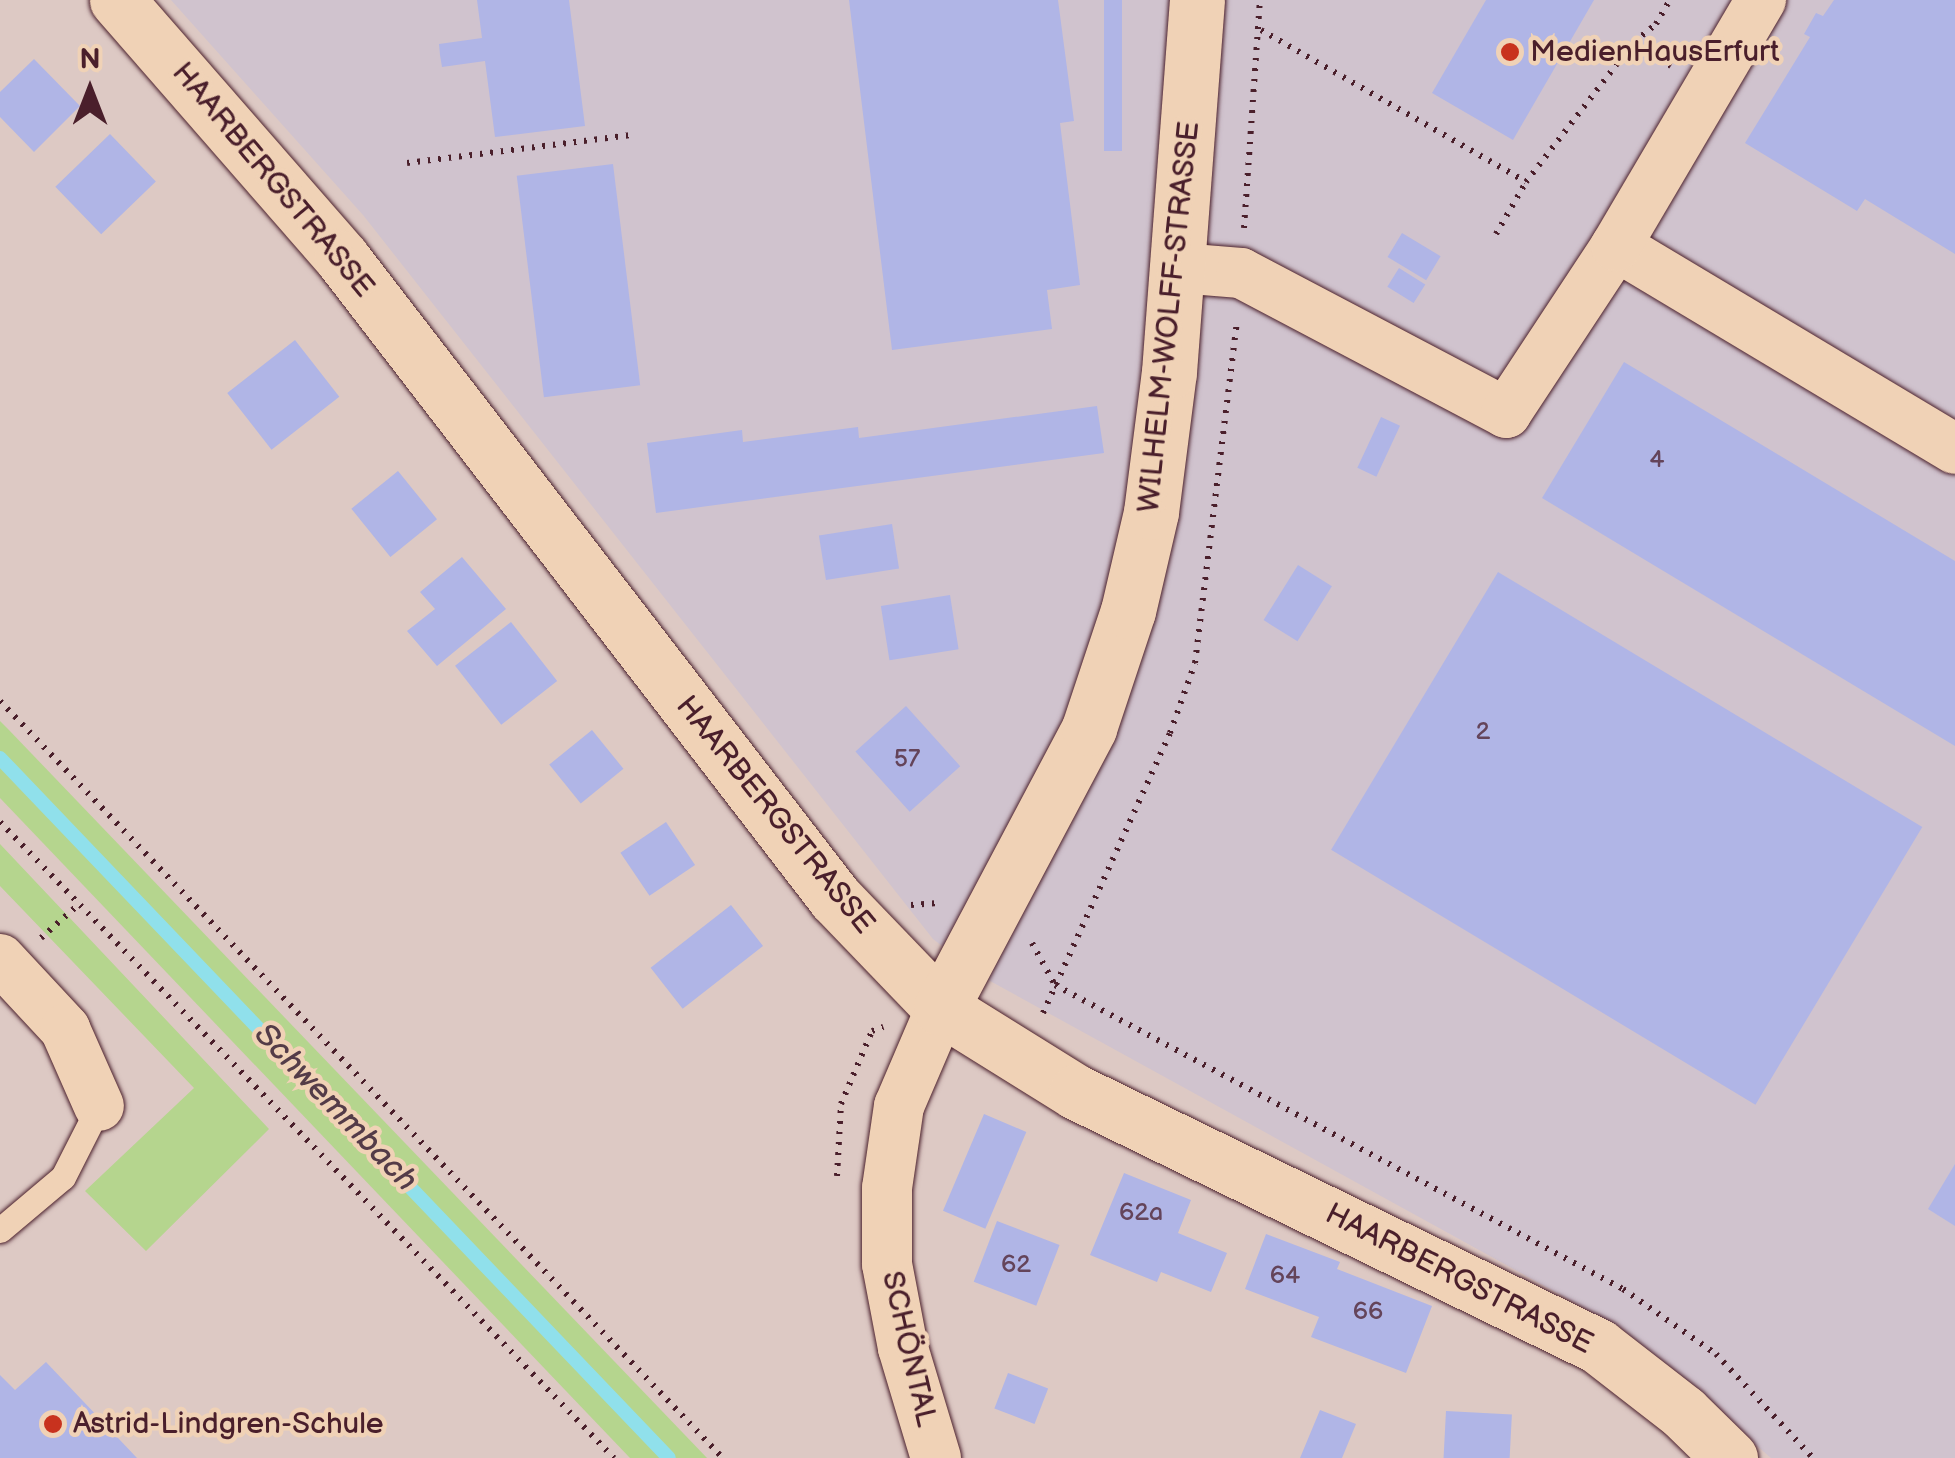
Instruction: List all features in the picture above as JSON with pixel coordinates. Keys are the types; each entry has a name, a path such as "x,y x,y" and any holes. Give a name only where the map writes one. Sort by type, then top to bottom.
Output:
{"main road":[{"name":"HAARBERGSTRASSE","path":"117,0 342,258 835,898 941,1008 1076,1092 1598,1346 1683,1412 1730,1458"},
{"name":"WILHELM-WOLFF-STRASSE","path":"941,1008 1089,728 1128,611 1151,512 1179,268 1197,0"}],"street":[{"path":"1179,268 1241,274 1506,413 1616,246 1761,0"},
{"path":"1616,246 1955,449"},
{"path":"0,959 65,1029 99,1106"},
{"name":"SCHÖNTAL","path":"936,1458 903,1348 887,1264 887,1188 899,1106 941,1008"}],"lane":[{"path":"0,1230 62,1177 99,1106"}],"path":[{"path":"1496,234 1526,182 1634,42 1656,24 1670,0"},
{"path":"1260,30 1526,182"},
{"path":"407,163 632,135"},
{"path":"0,700 722,1458"},
{"path":"0,822 614,1458"},
{"path":"1032,943 1055,984 1623,1289 1716,1354 1814,1458"}],"shaded area":[{"path":"171,0 1955,0 1955,1458 1771,1458 1619,1327 981,976 933,939 363,215"}],"green space":[{"path":"0,721 707,1458 630,1458 0,798"},
{"path":"0,844 269,1129 146,1251 85,1191 194,1088 0,886"}],"building":[{"path":"477,0 569,0 585,126 495,137 485,61 442,67 440,55 439,44 482,38"},
{"path":"849,0 1058,0 1074,121 1060,123 1080,285 1047,290 1052,329 892,350"},
{"path":"1104,0 1122,0 1122,151 1104,151"},
{"name":"MedienHausErfurt","path":"1486,0 1594,0 1513,140 1432,93"},
{"path":"1834,0 1955,0 1955,254 1865,199 1857,211 1745,143 1810,37 1804,34 1816,13 1823,16"},
{"path":"34,59 80,106 34,152 0,117 0,92"},
{"path":"110,134 156,181 101,234 55,187"},
{"path":"613,164 640,385 544,397 517,176"},
{"path":"1402,233 1441,256 1426,280 1388,257"},
{"path":"1399,268 1425,284 1414,303 1387,287"},
{"path":"295,340 339,397 272,450 227,393"},
{"path":"1624,362 1955,561 1955,746 1542,498"},
{"path":"1097,406 1104,453 656,513 647,443 742,430 743,442 858,427 859,438"},
{"path":"1381,417 1400,426 1376,477 1357,468"},
{"path":"398,471 437,519 390,557 351,509"},
{"path":"892,524 899,568 826,580 819,536"},
{"path":"462,557 506,609 437,666 407,631 435,609 420,592"},
{"path":"1298,565 1332,586 1297,641 1264,620"},
{"path":"1498,572 1922,827 1755,1105 1331,850"},
{"path":"950,595 959,649 889,660 881,606"},
{"path":"511,622 557,681 501,725 455,666"},
{"path":"906,706 960,766 910,812 855,752"},
{"path":"592,730 623,769 581,803 549,765"},
{"path":"666,822 695,865 649,896 620,853"},
{"path":"731,905 763,946 683,1009 651,968"},
{"path":"984,1114 1026,1132 985,1229 943,1211"},
{"path":"1955,1164 1955,1226 1928,1209"},
{"path":"1124,1173 1191,1200 1178,1233 1227,1253 1211,1292 1161,1272 1157,1282 1090,1255"},
{"path":"997,1221 1060,1245 1036,1306 974,1282"},
{"path":"1266,1234 1340,1262 1337,1269 1432,1306 1406,1373 1311,1337 1319,1317 1245,1289"},
{"name":"Astrid-Lindgren-Schule","path":"46,1362 137,1458 0,1458 0,1375 15,1390"},
{"path":"1008,1373 1048,1388 1035,1424 994,1408"},
{"path":"1320,1410 1356,1424 1342,1458 1300,1458"},
{"path":"1446,1411 1512,1414 1510,1458 1444,1458"}],"waterway":[{"name":"Schwemmbach","path":"0,758 669,1458"}],"place":[{"name":"MedienHausErfurt","path":"1510,52"},
{"name":"Astrid-Lindgren-Schule","path":"53,1424"}]}
